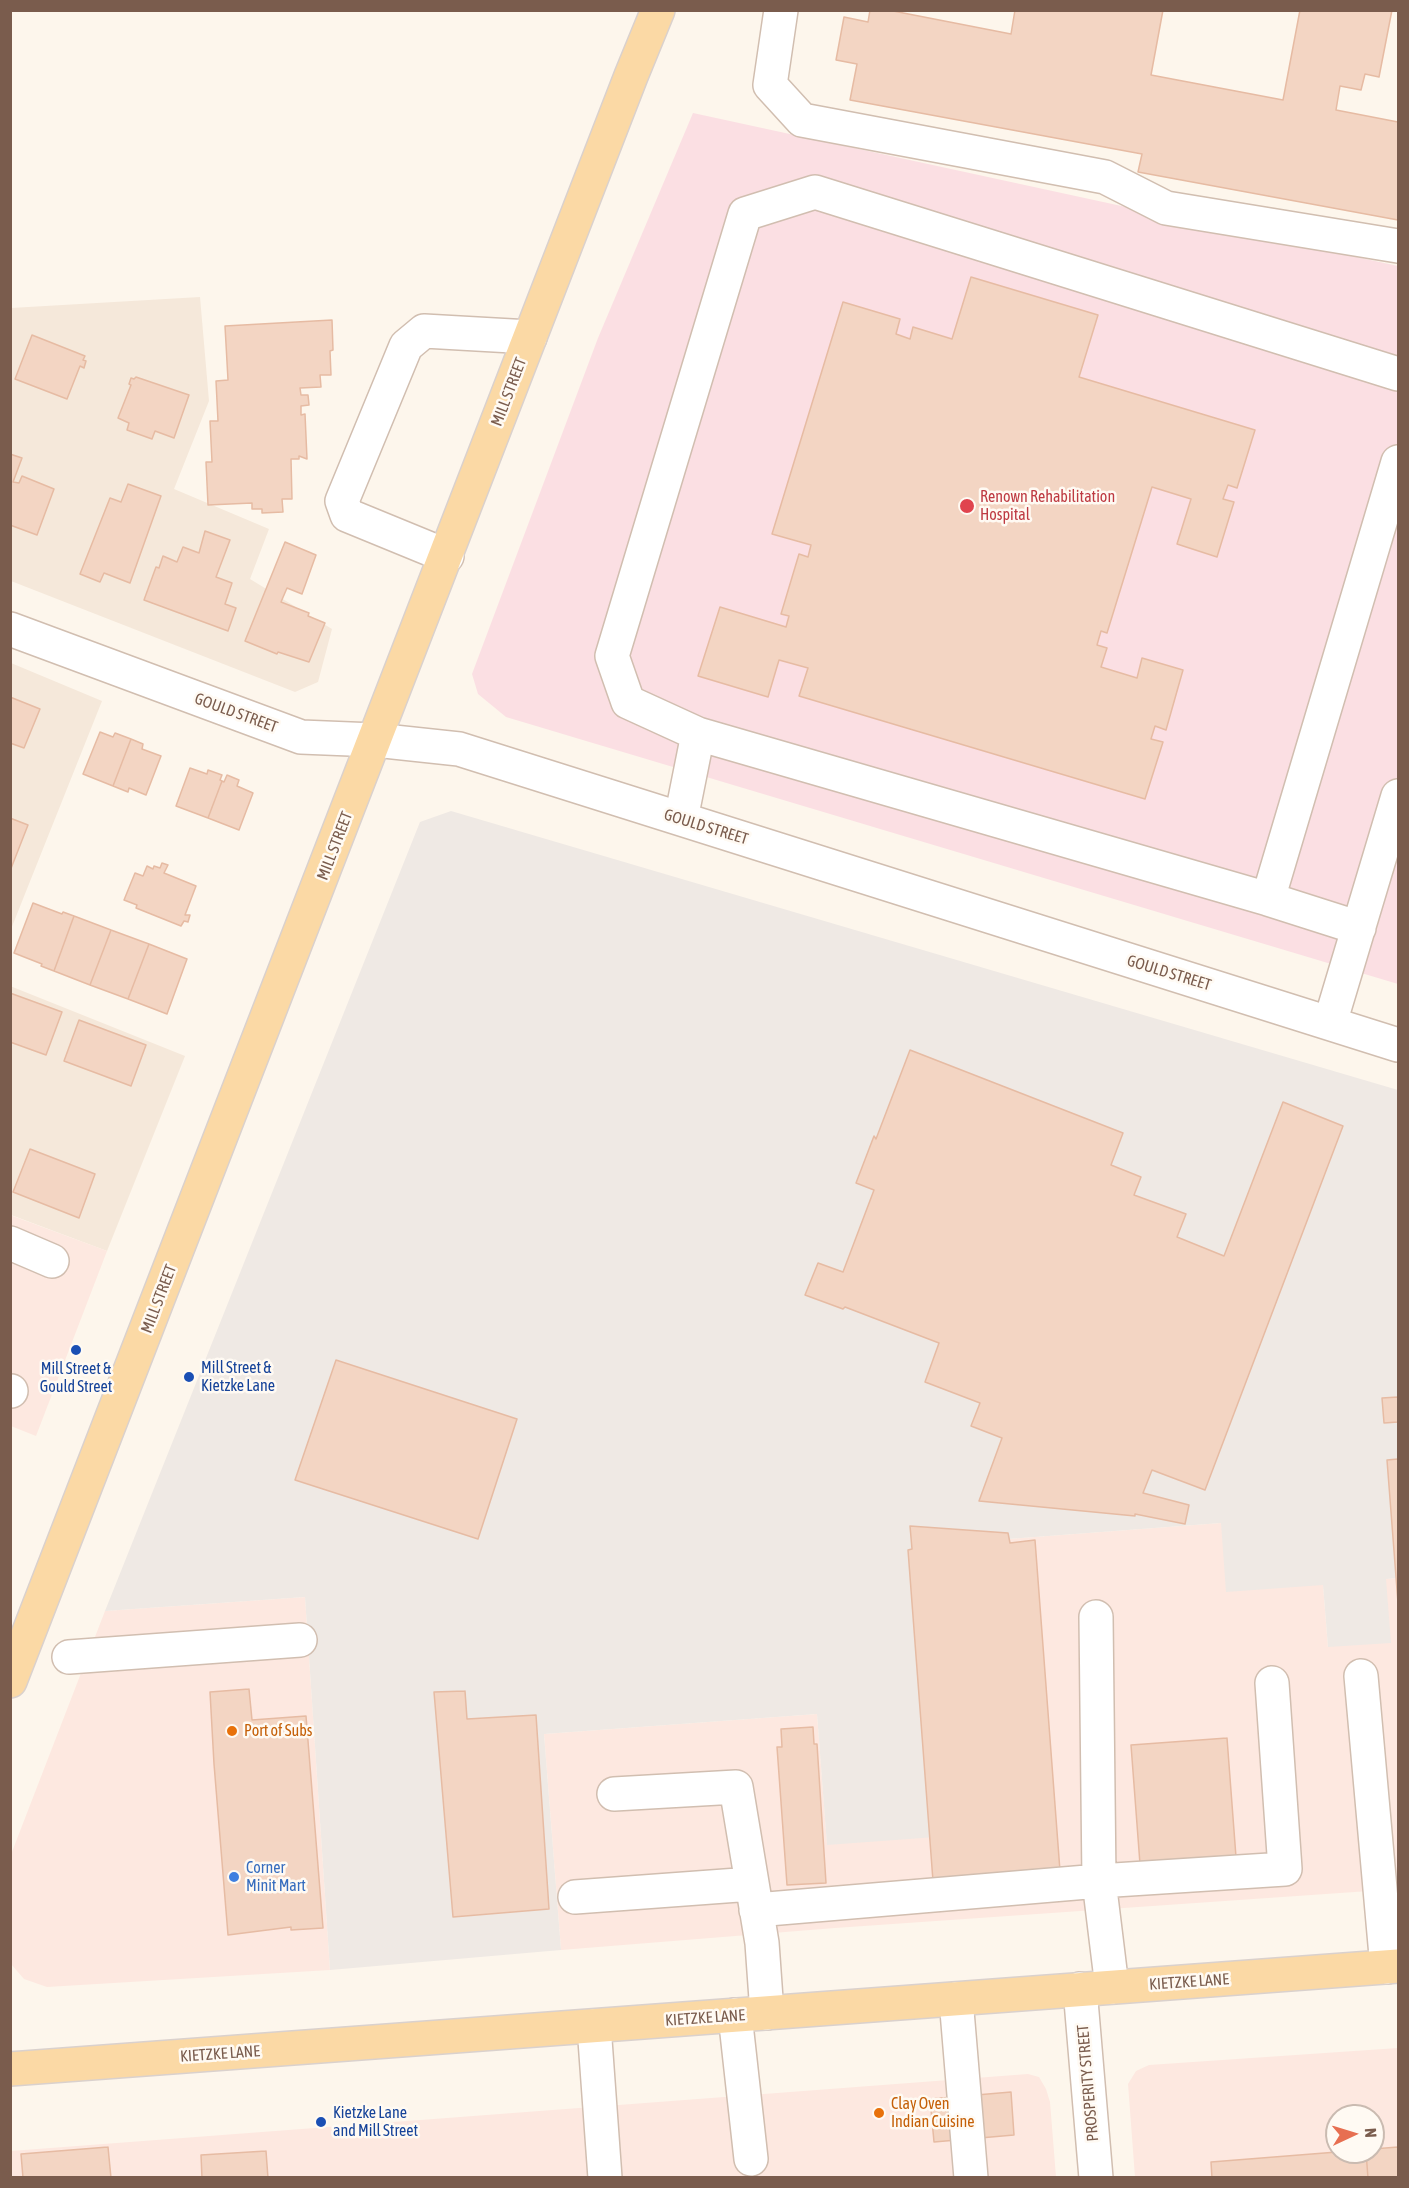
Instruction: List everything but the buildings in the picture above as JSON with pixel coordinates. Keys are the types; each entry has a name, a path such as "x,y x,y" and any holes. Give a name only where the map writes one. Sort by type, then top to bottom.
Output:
{"main road":[{"name":"MILL STREET","path":"10,1681 658,10"},
{"name":"KIETZKE LANE","path":"10,2069 1393,1966"}],"street":[{"path":"781,10 770,85 802,120 1105,177 1166,208 1398,246"},
{"path":"1359,928 1268,899 698,734 628,702 612,656 745,214 815,192 1398,374"},
{"path":"447,556 347,515 342,501 406,346 424,331 530,337"},
{"path":"1268,899 1398,462"},
{"name":"GOULD STREET","path":"10,629 301,736 375,740 459,749 1398,1045"},
{"path":"681,819 698,734"},
{"path":"1330,1023 1398,796"},
{"path":"10,1243 52,1261"},
{"name":"PROSPERITY STREET","path":"1086,2177 1100,1881 1096,1617"},
{"path":"69,1657 300,1640"},
{"path":"1361,1676 1393,1966"},
{"path":"575,1897 754,1897 1100,1881 1286,1869 1272,1683"},
{"path":"614,1794 736,1787 762,1943 751,2014 751,2159"},
{"path":"956,1999 971,2178"},
{"path":"594,2026 605,2178"}],"shaded area":[{"name":"Renown Rehabilitation Hospital","path":"693,113 1398,266 1398,984 506,717 478,694 472,674 598,338"},
{"path":"200,297 209,401 174,489 269,529 250,579 332,629 318,682 295,692 11,581 11,308"},
{"path":"11,663 102,701 11,929"},
{"path":"451,811 1398,1090 1398,1578 1386,1579 1391,1643 1328,1647 1323,1585 1226,1592 1221,1523 915,1546 936,1837 827,1845 817,1714 544,1734 561,1950 330,1970 305,1597 105,1611 420,822"},
{"path":"10,986 185,1056 107,1251 11,1215"},
{"path":"10,1215 107,1251 36,1436 11,1426"},
{"path":"1221,1523 1323,1585 1328,1647 1386,1579 1398,1578 1398,1889 835,1928 561,1950 544,1734 817,1714 827,1844 915,1546"},
{"path":"305,1597 330,1970 47,1987 24,1979 11,1964 10,1857 105,1611"},
{"path":"1398,2048 1398,2177 1135,2177 1128,2084 1136,2071 1149,2065"},
{"path":"1028,2074 1039,2077 1050,2102 1056,2177 11,2178 11,2151"}],"place":[{"name":"Renown Rehabilitation Hospital","path":"967,506"},
{"name":"Mill Street & Gould Street","path":"76,1350"},
{"name":"Mill Street & Kietzke Lane","path":"189,1377"},
{"name":"Port of Subs","path":"232,1731"},
{"name":"Corner Minit Mart","path":"234,1877"},
{"name":"Clay Oven Indian Cuisine","path":"879,2113"},
{"name":"Kietzke Lane and Mill Street","path":"321,2122"}]}
